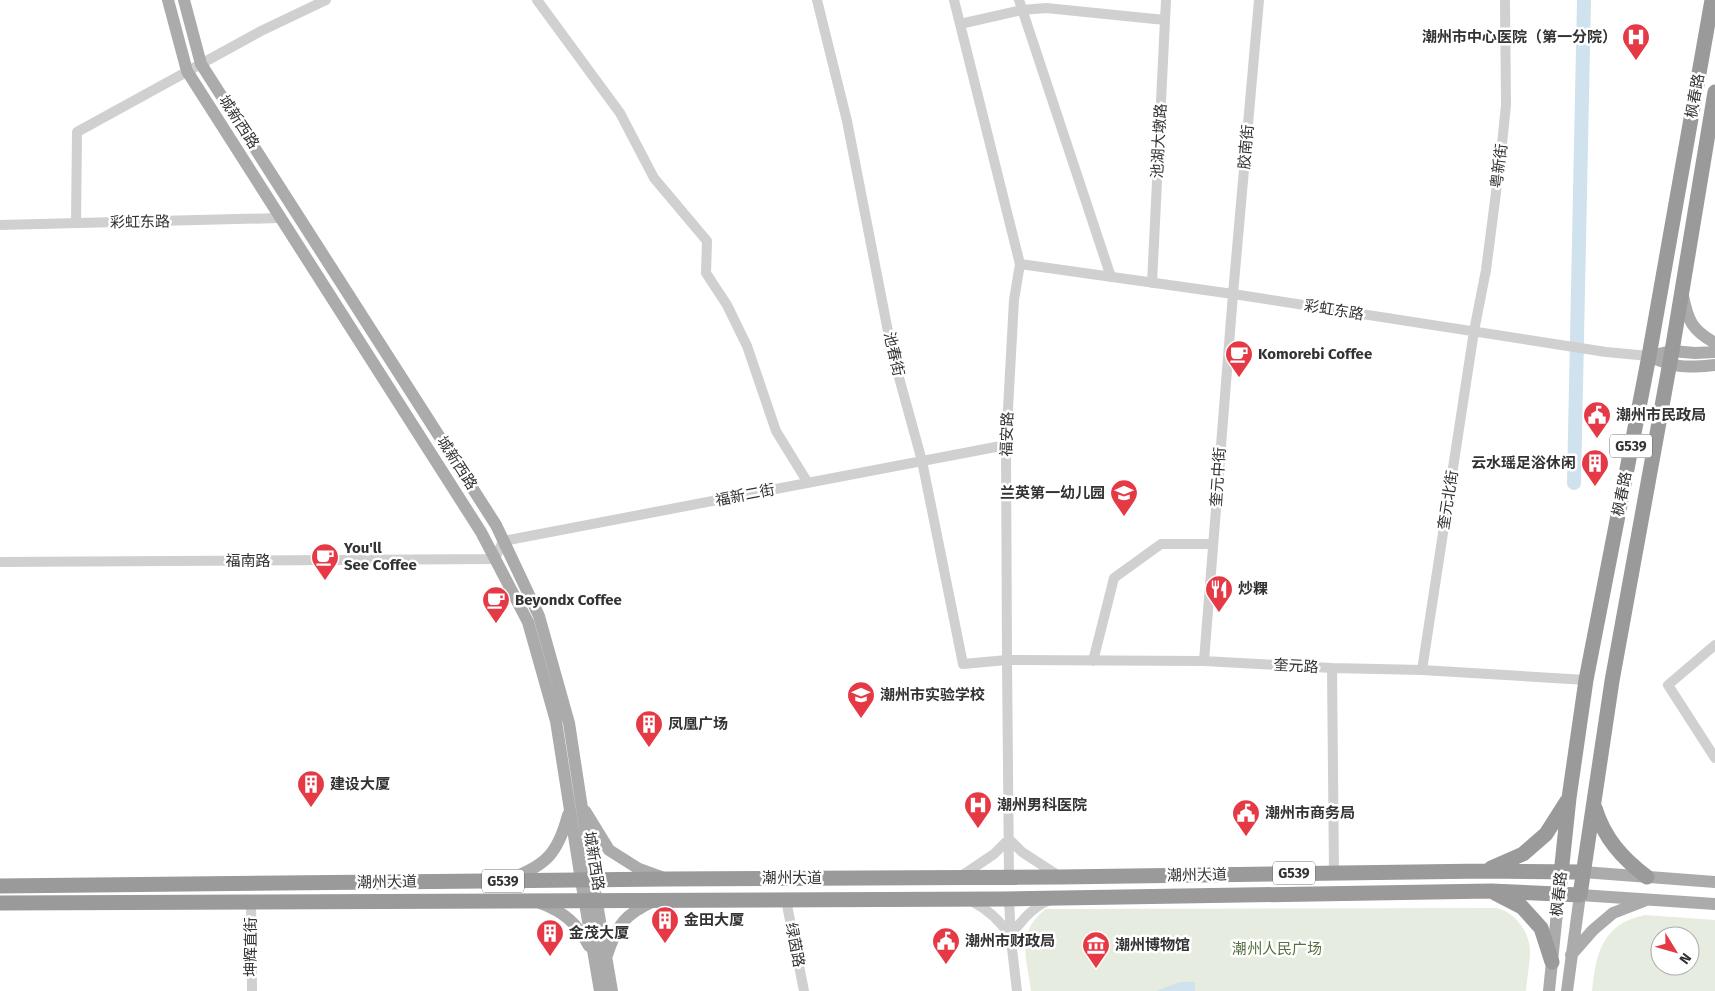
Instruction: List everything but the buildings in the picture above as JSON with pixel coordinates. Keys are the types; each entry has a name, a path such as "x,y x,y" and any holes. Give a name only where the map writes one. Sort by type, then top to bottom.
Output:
{"highway":[{"name":"枫春路","path":"1559,893 1569,798 1586,680 1649,356 1712,0"},
{"name":"枫春路","path":"1580,895 1614,671 1671,358 1715,92"},
{"path":"1486,871 1523,854 1546,834 1569,798"},
{"path":"1594,803 1600,824 1610,842 1628,863 1647,878"},
{"name":"潮州大道","path":"0,886 666,879 1009,878 1486,871 1583,872"},
{"path":"1491,891 1522,907 1541,928 1552,962"},
{"name":"潮州大道","path":"4,905 969,899 1009,903 1055,898 1491,891 1580,895"}],"main road":[{"name":"城新西路","path":"168,0 187,71 476,524 528,622 556,721 576,808"},
{"name":"城新西路","path":"184,0 201,64 496,525 539,616 569,723 576,808 590,900 600,957 612,991"},
{"path":"1682,289 1687,316 1701,335 1715,343"},
{"path":"1649,356 1671,358 1695,353 1715,352"},
{"path":"1671,358 1692,367 1715,365"},
{"path":"502,881 540,866 553,851 576,808 609,850 639,869 666,879"},
{"path":"1583,872 1715,882"},
{"name":"枫春路","path":"1549,991 1559,893"},
{"path":"1580,895 1715,904"},
{"name":"枫春路","path":"1567,991 1580,895"},
{"path":"535,901 556,909 570,920 600,957 624,920 637,909 656,900"},
{"path":"1571,955 1593,930 1613,913 1647,900"},
{"name":"城新西路","path":"600,957 600,991"}],"street":[{"path":"76,223 77,132 261,31 326,0"},
{"path":"537,0 620,114 654,178 707,241 706,274 727,305 747,346 776,431 808,483"},
{"name":"池春街","path":"817,0 847,121 892,352 922,461 963,664 1007,660"},
{"name":"福安路","path":"954,0 1020,264 1014,300 1006,445 1009,878"},
{"path":"1019,0 1111,276"},
{"name":"池湖大墩路","path":"1152,283 1166,0"},
{"name":"胶南街","path":"1233,294 1259,0"},
{"name":"粤新街","path":"1474,331 1486,270 1506,105 1505,0"},
{"path":"960,24 1022,10 1046,8 1164,20"},
{"name":"彩虹东路","path":"0,225 281,218"},
{"name":"彩虹东路","path":"1020,264 1233,294 1606,352 1649,356"},
{"name":"奎元中街","path":"1204,661 1233,294"},
{"name":"奎元北街","path":"1422,670 1474,331"},
{"name":"福新二街","path":"503,541 1006,445"},
{"path":"495,559 503,541"},
{"path":"1093,660 1114,578 1161,544 1213,544"},
{"name":"福南路","path":"0,562 495,559"},
{"path":"1715,645 1668,686 1715,758"},
{"name":"奎元路","path":"1007,660 1204,661 1332,668 1422,670 1586,680"},
{"path":"1332,668 1334,873"},
{"path":"959,878 994,854 1009,839 1026,855 1060,877"},
{"path":"1010,936 1022,920 1039,904 1055,898"},
{"path":"969,899 990,912 1010,936"},
{"name":"绿茵路","path":"786,900 804,991"},
{"name":"坤辉直街","path":"251,902 252,991"},
{"path":"1009,903 1010,936 1017,991"}],"green space":[{"name":"潮州人民广场","path":"1496,908 1509,913 1515,918 1527,937 1530,961 1526,991 1031,991 1026,957 1025,946 1030,927 1046,909"},
{"path":"1645,915 1715,920 1715,991 1592,991 1599,953 1610,933 1619,925"}],"water":[{"path":"1180,982 1195,982 1195,991 1156,991"}],"waterway":[{"path":"1574,483 1584,0"}],"place":[{"name":"潮州市中心医院（第一分院）","path":"1636,61"},
{"name":"Komorebi Coffee","path":"1239,378"},
{"name":"潮州市民政局","path":"1597,439"},
{"name":"云水瑶足浴休闲","path":"1595,487"},
{"name":"兰英第一幼儿园","path":"1124,517"},
{"name":"You'll See Coffee","path":"325,581"},
{"name":"炒粿","path":"1219,613"},
{"name":"Beyondx Coffee","path":"496,624"},
{"name":"潮州市实验学校","path":"861,719"},
{"name":"凤凰广场","path":"649,748"},
{"name":"建设大厦","path":"311,808"},
{"name":"潮州男科医院","path":"978,829"},
{"name":"潮州市商务局","path":"1246,837"},
{"name":"金田大厦","path":"665,944"},
{"name":"金茂大厦","path":"550,957"},
{"name":"潮州市财政局","path":"946,965"},
{"name":"潮州博物馆","path":"1096,969"}]}
